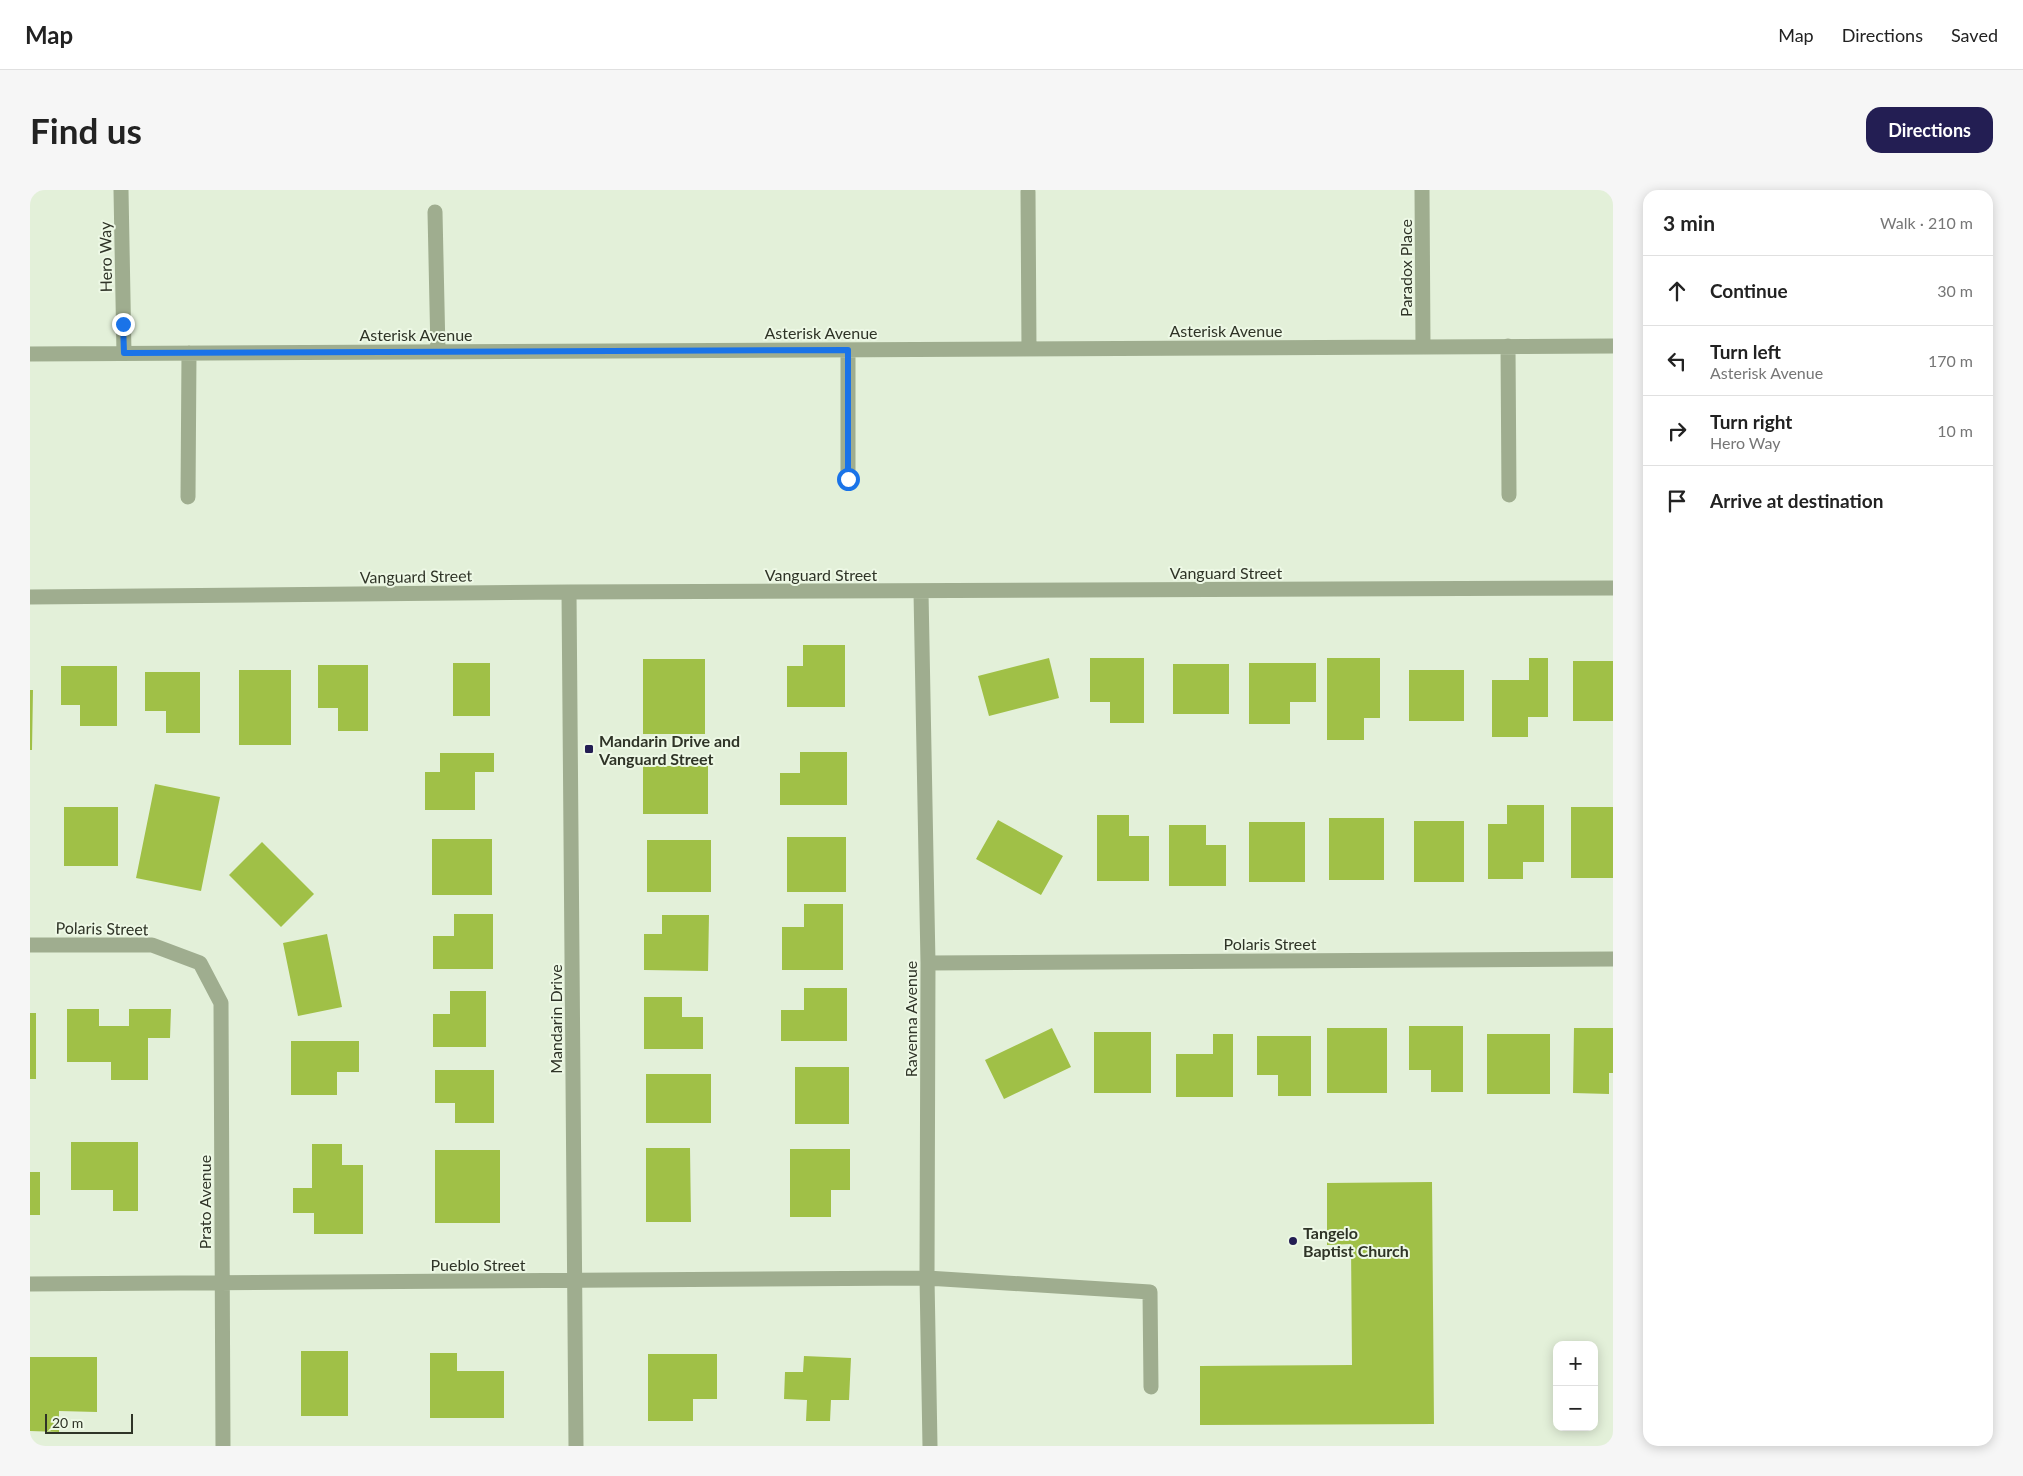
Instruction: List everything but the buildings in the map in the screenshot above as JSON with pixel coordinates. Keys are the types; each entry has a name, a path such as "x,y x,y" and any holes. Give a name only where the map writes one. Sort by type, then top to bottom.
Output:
{"street":[{"name":"Hero Way","path":"121,190 124,353"},
{"name":"Paradox Place","path":"1422,190 1423,346"},
{"path":"1028,192 1029,348"},
{"path":"436,212 438,352"},
{"path":"1508,346 1509,495"},
{"name":"Asterisk Avenue","path":"30,354 1613,346"},
{"path":"848,350 848,479"},
{"path":"188,497 189,353"},
{"name":"Vanguard Street","path":"30,597 569,592 1613,588"},
{"name":"Mandarin Drive","path":"569,592 576,1446"},
{"name":"Ravenna Avenue","path":"921,592 928,963 927,1278 930,1446"},
{"name":"Polaris Street","path":"30,945 152,945 200,963"},
{"name":"Polaris Street","path":"928,963 1613,959"},
{"name":"Prato Avenue","path":"200,963 222,1003 223,1446"},
{"name":"Pueblo Street","path":"30,1284 927,1278 1150,1292 1151,1387"}],"place":[{"name":"Mandarin Drive and Vanguard Street","path":"589,749"},
{"name":"Tangelo Baptist Church","path":"1293,1241"}],"route":[{"path":"123,324 124,353 848,350 848,479"}]}
